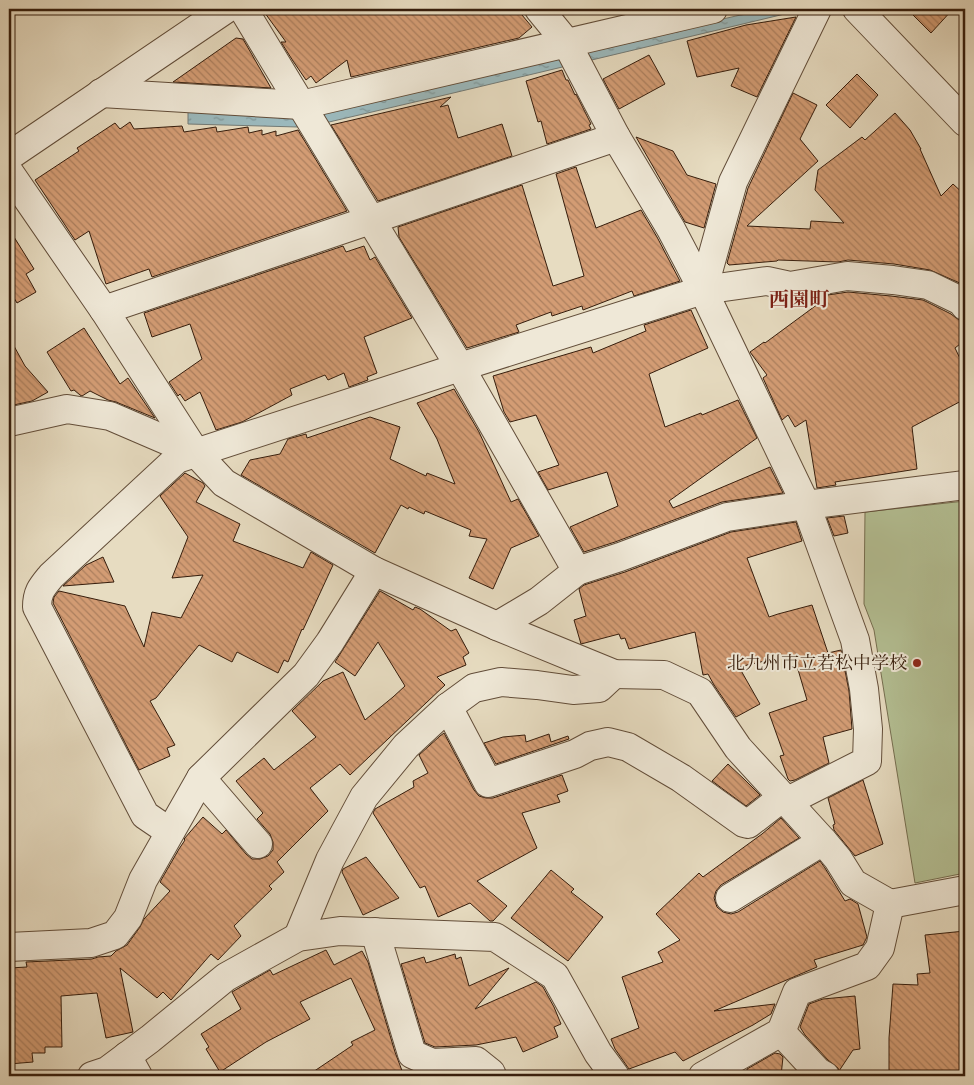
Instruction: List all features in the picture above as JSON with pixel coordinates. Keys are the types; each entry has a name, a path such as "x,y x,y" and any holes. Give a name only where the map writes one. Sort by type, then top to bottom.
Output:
{"street":[{"path":"9,156 226,9"},
{"path":"243,9 460,367 577,571"},
{"path":"448,707 488,783 575,754 590,746 608,742 628,747 680,778 744,824 748,824 785,799 867,761 868,729 864,689 855,640 806,505 703,290 671,229 616,138 566,42 538,9"},
{"path":"102,93 301,104 713,9"},
{"path":"703,290 733,182 817,9"},
{"path":"857,9 965,122"},
{"path":"104,310 616,138"},
{"path":"9,172 104,310 196,453 224,483 374,571 497,626 614,674 664,675 700,692 738,748 823,841 838,859 853,883 890,904 965,890"},
{"path":"170,832 145,815 40,614 37,607 37,596 51,576 177,458 703,290 767,281 790,286 847,276 928,285 961,301 965,306"},
{"path":"9,422 67,409 110,416 196,453"},
{"path":"497,626 539,601 577,571 620,558 727,517 965,485"},
{"path":"9,947 90,943 115,935 128,918 142,880 201,778 306,675 330,642 374,571"},
{"path":"298,936 330,860 364,797 406,746 448,707 474,688 501,682 573,690 598,688 614,674"},
{"path":"201,778 258,844"},
{"path":"730,898 823,841"},
{"path":"702,1076 780,1032 797,992 867,966 880,948 890,904"},
{"path":"92,1076 132,1066 226,977 298,936 340,932 375,932 495,937 555,976 598,1054 614,1076"},
{"path":"375,932 412,1054 432,1063 476,1061 491,1073 492,1076"},
{"path":"780,1032 818,1072 825,1076"}],"green space":[{"name":"北九州市立若松中学校","path":"965,501 965,873 915,883 874,630 864,604 865,512"}],"water":[{"path":"767,9 811,9 329,122 298,127 188,124 188,111 555,57"}],"building":[{"path":"262,9 517,9 532,27 519,38 351,77 347,60 316,83 311,76 306,80 281,42 286,42"},
{"path":"907,9 953,9 931,33"},
{"path":"796,17 757,97 731,86 739,68 697,77 687,41 746,25"},
{"path":"236,38 243,39 271,88 173,82"},
{"path":"649,55 665,84 619,109 603,79"},
{"path":"562,70 591,124 589,125 591,129 547,144 541,121 538,122 526,81"},
{"path":"857,74 878,95 850,128 826,105"},
{"path":"793,93 817,105 800,139 818,161 747,226 810,229 811,221 844,223 815,190 818,170 862,137 865,140 895,113 910,130 921,149 941,196 953,184 965,195 965,281 962,284 930,270 894,264 848,260 838,262 778,260 729,265 727,263 748,188"},
{"path":"451,97 440,107 448,105 458,138 502,124 512,156 378,201 331,125"},
{"path":"130,122 134,129 182,126 184,132 216,127 217,132 248,127 249,133 262,130 262,135 276,131 276,136 298,130 347,211 152,277 149,269 106,284 89,231 75,240 35,180 79,151 77,148 115,123 120,129"},
{"path":"636,137 673,151 687,175 716,184 704,228 685,222"},
{"path":"576,167 596,228 641,210 680,281 634,296 632,291 583,310 582,306 552,316 551,312 516,325 519,332 467,348 399,237 398,227 522,185 553,286 584,276 556,174"},
{"path":"9,229 34,269 26,274 36,292 17,303 9,290"},
{"path":"343,246 346,252 364,246 370,260 375,257 412,318 364,337 377,373 367,377 368,380 349,387 344,373 328,380 325,375 290,389 292,395 242,422 216,430 200,392 185,401 180,394 178,396 169,382 202,359 190,324 152,337 144,313"},
{"path":"848,292 923,300 959,320 965,321 965,340 955,348 965,369 965,399 912,427 917,469 835,482 836,485 817,488 806,420 795,427 788,415 782,420 763,378 767,375 750,352 822,301 821,296"},
{"path":"691,310 708,348 649,374 665,427 701,413 702,415 738,400 757,438 669,501 673,508 770,467 783,493 722,502 584,552 570,527 618,506 607,472 548,490 538,472 559,465 536,415 510,422 504,412 493,376 591,347 593,353 646,331 644,325"},
{"path":"84,328 120,384 128,378 155,418 90,391 82,396 74,390 71,391 47,352"},
{"path":"9,337 25,366 48,392 32,401 9,406"},
{"path":"454,389 479,432 511,502 518,499 539,536 511,548 493,589 469,578 487,539 469,536 471,530 425,511 424,514 401,505 375,553 241,475 250,460 280,454 288,439 306,434 307,438 370,417 400,427 390,459 426,476 427,473 455,484 437,439 417,403"},
{"path":"185,473 205,486 196,502 240,524 233,541 303,568 311,552 333,565 288,662 284,660 278,673 237,652 232,662 199,645 156,698 150,701 175,745 167,748 170,756 139,770 53,603 54,597 59,591 125,606 144,647 152,612 181,618 203,575 172,578 188,537 160,496"},
{"path":"844,516 848,533 834,536 827,518"},
{"path":"796,522 802,541 747,558 769,617 812,605 828,653 841,650 849,691 852,729 823,737 829,763 790,781 780,756 784,755 769,713 807,700 794,656 783,660 782,657 739,667 760,704 736,717 708,674 703,675 695,632 629,649 625,638 621,639 619,634 581,644 574,620 586,616 579,589 584,585 625,572 731,532"},
{"path":"103,557 114,582 63,586 86,565"},
{"path":"380,591 413,610 415,607 420,609 451,631 456,629 469,653 463,657 466,665 437,677 445,685 350,775 340,764 310,788 328,811 277,862 284,872 269,886 272,889 234,926 241,936 218,960 211,954 171,1000 163,992 157,998 120,968 133,1032 106,1038 97,993 61,996 62,1047 45,1047 45,1053 32,1053 33,1062 9,1064 9,968 27,967 26,962 92,959 111,956 127,945 144,919 170,891 160,882 184,839 203,817 222,834 226,830 252,859 268,856 273,850 273,842 270,834 257,819 263,813 236,781 264,758 274,770 316,737 292,711 323,681 343,672 365,720 405,686 378,642 355,676 335,662"},
{"path":"444,733 479,796 493,798 562,775 568,791 557,795 560,802 522,813 537,848 477,881 507,906 493,921 490,921 470,903 438,917 425,886 420,888 373,813 375,809 414,787 413,781 428,773 419,755"},
{"path":"549,734 551,742 568,736 569,739 496,764 484,743 503,737 525,735 526,742"},
{"path":"728,764 760,795 746,806 712,781"},
{"path":"863,780 883,844 855,856 834,830 833,825 835,824 828,798"},
{"path":"781,818 799,838 721,885 716,891 714,898 717,907 723,912 731,914 738,912 820,861 845,901 850,899 858,904 867,937 863,945 814,960 817,967 714,1011 775,1004 771,1014 753,1025 683,1061 675,1052 629,1069 615,1049 611,1039 639,1028 622,977 663,962 658,952 680,940 656,914 699,873 703,877"},
{"path":"366,857 399,898 363,915 342,872 343,869"},
{"path":"551,870 574,889 571,892 603,917 568,961 511,918"},
{"path":"965,931 965,1076 889,1076 889,1038 893,984 918,985 917,974 930,973 925,935"},
{"path":"326,950 334,965 362,951 368,962 404,1076 307,1076 353,1045 351,1042 375,1030 351,978 300,1002 310,1019 266,1042 220,1072 206,1049 209,1047 201,1034 241,1009 232,992 270,970 273,975"},
{"path":"455,954 456,959 461,957 469,986 509,968 475,1009 536,982 543,987 561,1024 554,1027 558,1037 523,1052 516,1037 476,1045 435,1047 425,1043 401,964 424,957 426,963"},
{"path":"855,996 860,1049 853,1050 839,1071 805,1035 800,1027 809,1004 823,999"},
{"path":"775,1053 783,1057 781,1076 747,1076 747,1069"}],"place":[{"name":"北九州市立若松中学校","path":"917,663"}],"district":[{"name":"西園町","path":"799,299"}]}
